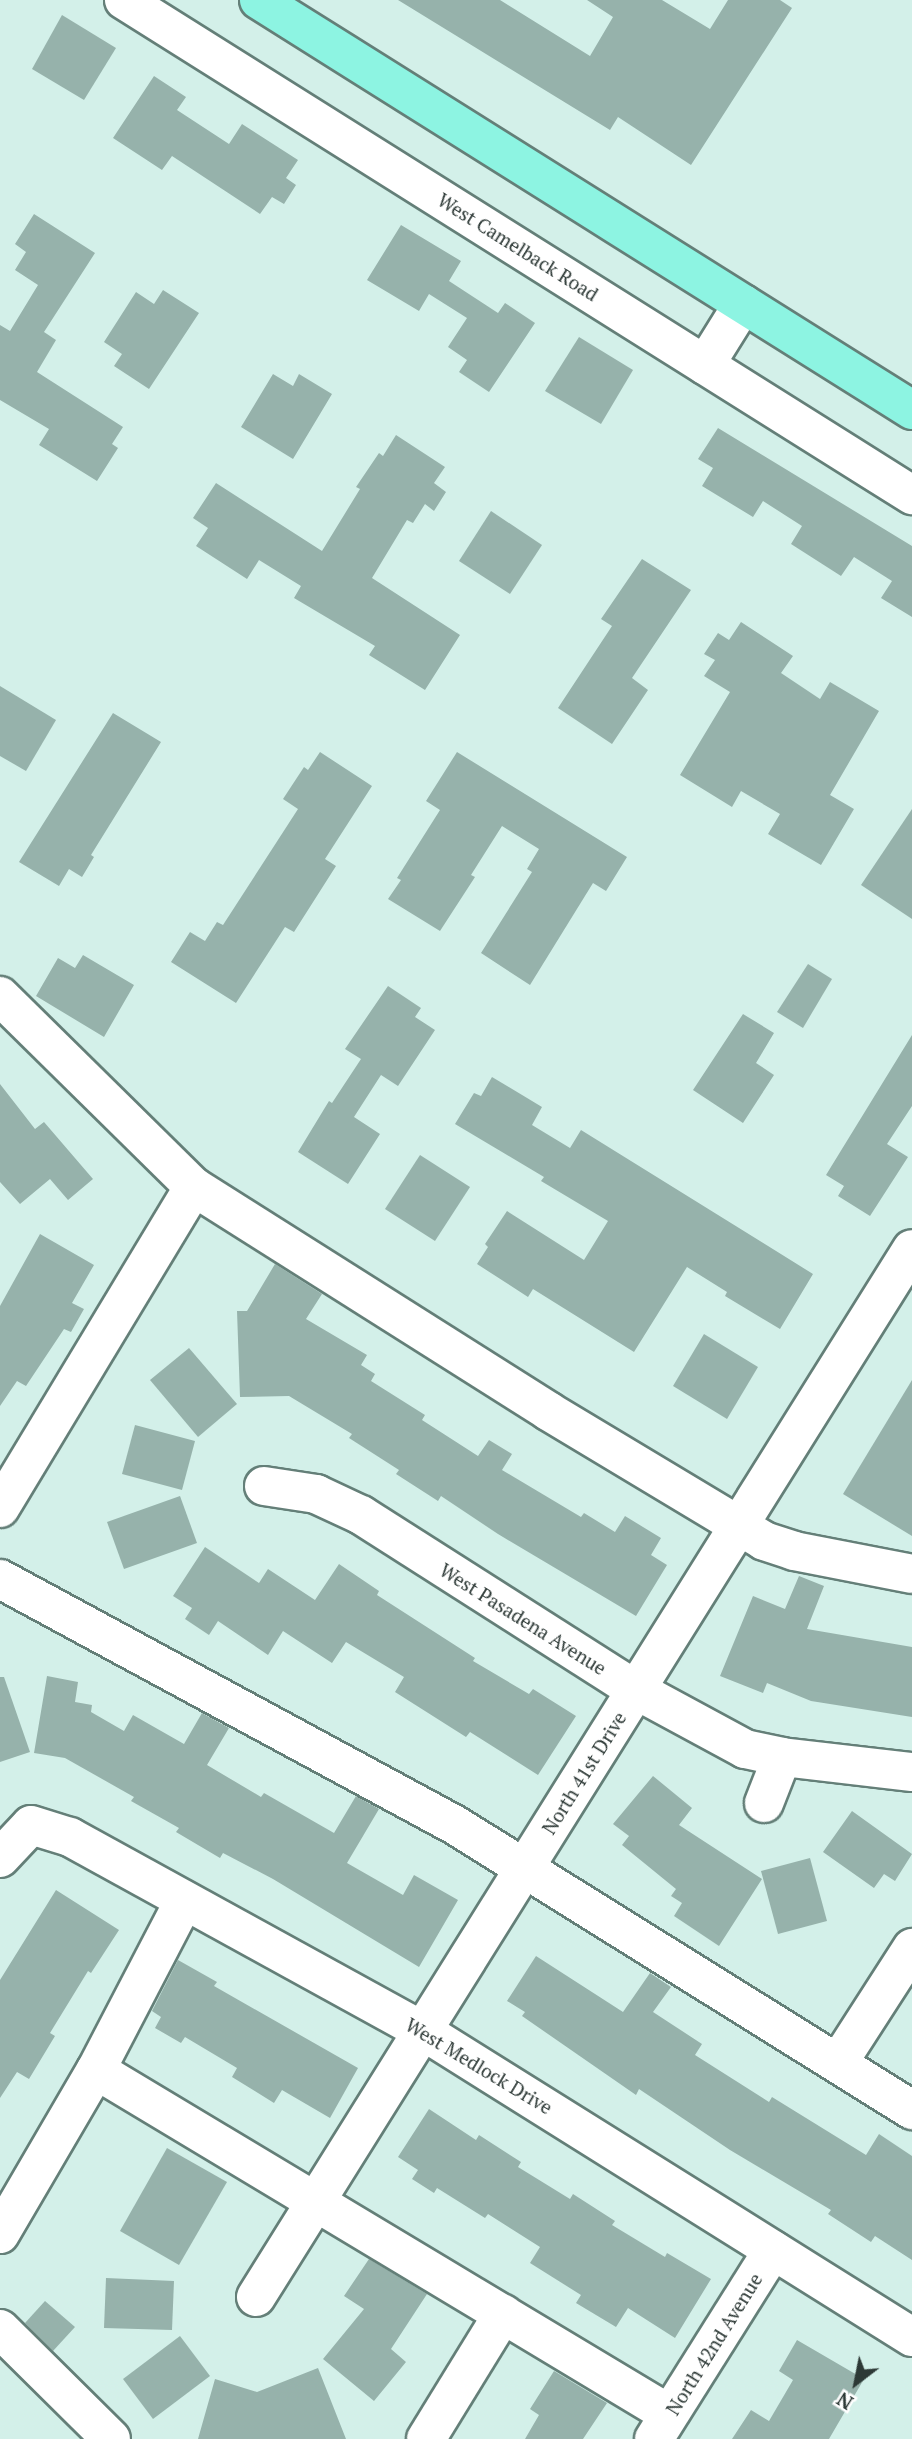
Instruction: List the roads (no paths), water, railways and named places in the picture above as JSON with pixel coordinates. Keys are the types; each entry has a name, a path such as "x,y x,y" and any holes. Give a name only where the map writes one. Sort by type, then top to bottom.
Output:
{"main road":[{"path":"259,0 912,411"}],"street":[{"name":"West Camelback Road","path":"124,0 912,495"},
{"path":"705,365 743,304"},
{"path":"0,996 194,1187 738,1527 764,1541 794,1551 912,1574"},
{"path":"0,1508 194,1187"},
{"name":"North 41st Drive","path":"256,2297 912,1249"},
{"name":"West Pasadena Avenue","path":"264,1486 316,1494 361,1516 636,1690 745,1749 782,1757 912,1772"},
{"path":"0,1579 455,1825 912,2110"},
{"path":"764,1803 782,1757"},
{"name":"West Medlock Drive","path":"0,1858 31,1825 71,1837 423,2031 912,2337"},
{"path":"0,2234 96,2070 184,1901"},
{"path":"838,2063 912,1948"},
{"path":"96,2070 503,2314 662,2427"},
{"name":"North 42nd Avenue","path":"662,2427 774,2250"},
{"path":"426,2439 503,2314"},
{"path":"0,2329 111,2439"}]}
